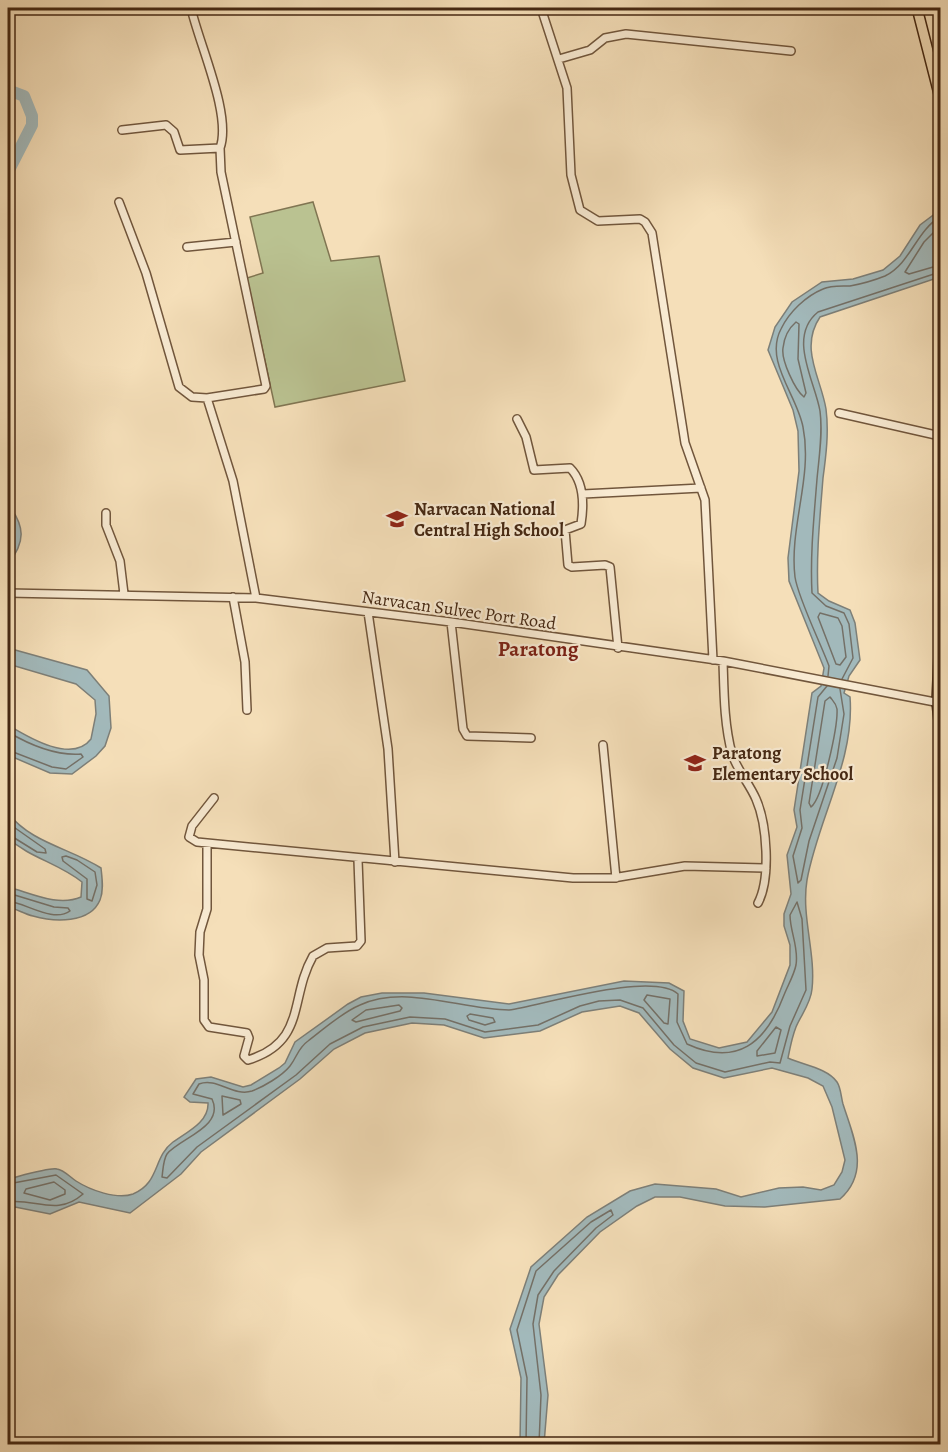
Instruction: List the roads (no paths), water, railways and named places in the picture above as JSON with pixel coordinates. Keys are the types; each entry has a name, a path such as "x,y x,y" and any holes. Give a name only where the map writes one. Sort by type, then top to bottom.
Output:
{"highway":[{"path":"917,8 940,98"},
{"path":"940,636 940,729"}],"street":[{"path":"84,8 96,8"},
{"path":"119,202 142,262 179,387 192,397 207,398 264,389 266,386 219,164 223,134 221,106 191,8"},
{"path":"541,8 567,88 571,175 580,210 598,221 640,219 648,226 652,234 682,427 701,488 706,513 713,660"},
{"path":"559,59 590,50 605,39 626,34 791,51"},
{"path":"122,130 166,125 174,132 180,150 220,148"},
{"path":"187,247 236,242"},
{"path":"207,398 237,500 256,598"},
{"path":"839,413 940,436"},
{"path":"517,419 526,437 534,470 570,468 583,494 582,523 566,528 564,532 568,565 572,567 605,565 610,567 618,648"},
{"path":"583,494 701,488"},
{"path":"106,513 106,525 120,561 124,594"},
{"name":"Narvacan Sulvec Port Road","path":"8,592 256,598 451,622 618,648 723,661 939,703"},
{"path":"233,597 245,662 247,710"},
{"path":"368,612 388,749 395,862"},
{"path":"451,622 463,729 467,735 531,738"},
{"path":"723,661 729,742 740,772 758,802 764,834 766,868 764,888 758,903"},
{"path":"603,746 616,878"},
{"path":"214,798 188,834 197,842 358,860 573,878 616,878 685,866 766,868"},
{"path":"207,844 207,909 199,937 204,980 204,1020 209,1028 247,1033 249,1038 244,1056 246,1059 263,1054 285,1038 313,956 322,949 357,946 361,941 358,860"}],"water":[{"path":"940,210 940,277 820,317 811,340 813,363 826,409 827,426 819,536 818,593 829,601 850,610 855,623 860,660 849,676 844,693 850,697 847,744 807,880 806,907 813,975 812,989 808,1004 791,1042 788,1058 827,1073 833,1077 839,1087 857,1153 855,1177 840,1199 765,1207 725,1206 680,1197 655,1197 637,1206 600,1232 558,1275 544,1297 539,1324 548,1395 544,1444 520,1444 521,1378 510,1329 531,1267 587,1217 630,1191 655,1184 716,1189 741,1197 779,1188 803,1187 821,1190 834,1185 842,1172 845,1160 832,1107 823,1086 808,1078 772,1068 724,1078 693,1068 670,1049 639,1013 620,1006 582,1012 540,1031 484,1038 444,1025 412,1023 365,1033 334,1049 300,1079 201,1152 181,1174 130,1213 79,1202 50,1214 15,1207 8,1208 8,1179 48,1169 65,1172 89,1188 112,1195 127,1196 142,1189 152,1177 167,1148 196,1126 205,1116 208,1103 190,1102 184,1097 196,1079 211,1077 243,1087 251,1085 285,1063 295,1042 361,997 382,993 424,993 509,1004 624,981 669,983 684,991 683,1021 690,1039 719,1048 747,1042 772,1012 790,965 790,945 784,926 784,914 791,894 787,855 797,827 794,810 812,693 821,686 824,668 789,581 788,558 799,471 798,431 793,410 768,350 775,327 792,302 822,282 853,279 883,270 900,256 920,225"},
{"path":"8,504 18,520 21,534 18,548 8,564"},
{"path":"8,648 87,670 109,696 111,728 105,746 96,756 72,774 50,773 8,755 8,725 50,746 73,749 83,746 91,739 96,714 95,700 76,684 8,664"},
{"path":"8,813 17,823 39,838 101,868 102,892 95,908 80,917 61,920 33,916 8,907 8,887 44,898 72,900 81,897 82,882 73,875 25,851 8,838"}],"waterway":[{"path":"8,90 24,96 32,116 32,125 8,172"}],"place":[{"name":"Narvacan National Central High School","path":"397,519"},
{"name":"Paratong Elementary School","path":"695,763"}],"district":[{"name":"Paratong","path":"538,649"}]}
